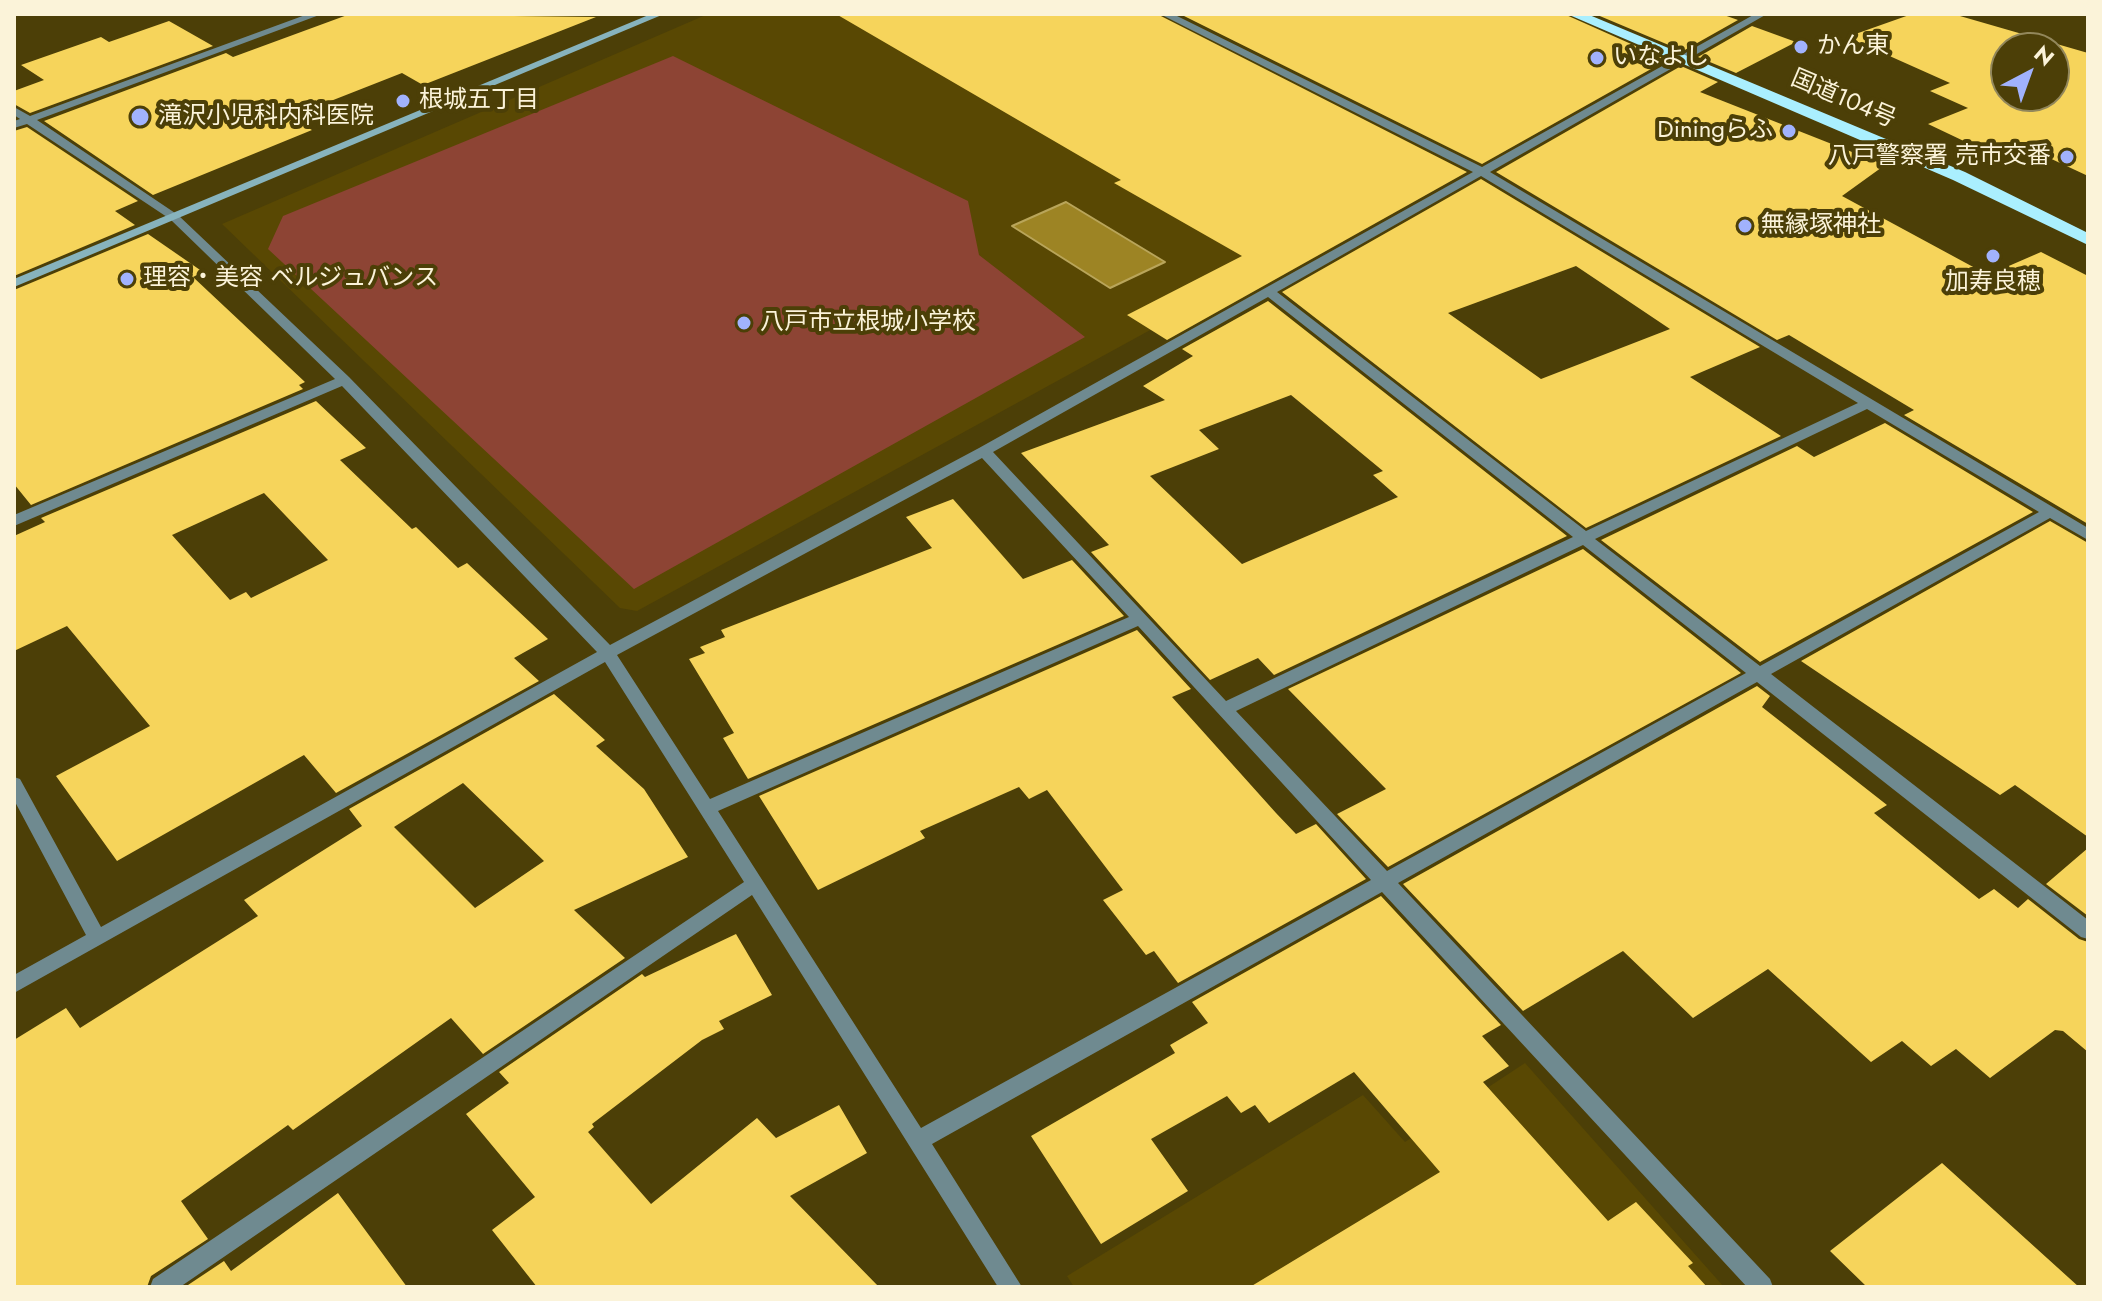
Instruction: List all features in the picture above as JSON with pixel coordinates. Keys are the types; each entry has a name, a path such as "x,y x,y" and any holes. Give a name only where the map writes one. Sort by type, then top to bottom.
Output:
{"highway":[{"name":"国道104号","path":"1574,14 1959,176 2088,240"}],"street":[{"path":"14,125 317,14"},
{"path":"14,283 659,14"},
{"path":"1165,14 1479,170 2088,535"},
{"path":"14,985 608,653 984,451 1479,170 1762,14"},
{"path":"14,110 174,217 344,380 608,653 1011,1287"},
{"path":"1268,291 2088,931"},
{"path":"14,521 344,380"},
{"path":"1224,709 1868,403"},
{"path":"984,451 1762,1287"},
{"path":"917,1141 2050,512"},
{"path":"705,809 1139,619"},
{"path":"14,784 97,937"},
{"path":"161,1287 753,885"}],"shaded area":[{"name":"八戸市立根城小学校","path":"708,14 1143,14 1448,162 1448,167 637,611 620,608 222,224"},
{"path":"673,56 968,201 979,255 1085,337 634,589 268,249 283,216"},
{"path":"1066,202 1165,262 1110,288 1012,226"},
{"path":"1525,1063 1724,1287 1074,1287 1067,1276 1363,1095 1405,1142"}],"building":[{"path":"350,14 596,17 423,85 402,73 290,117 312,130 153,195 44,121 226,53 233,57"},
{"path":"836,14 1157,14 1467,172 1167,340 1127,315 1242,256 1114,183 1121,180"},
{"path":"1180,14 1564,14 1667,60 1482,164"},
{"path":"1595,14 1721,14 1738,20 1683,51"},
{"path":"1912,14 1953,14 2015,32 1990,32 1990,112 2070,112 2070,48 2088,53 2088,176 2015,142 1989,153 1928,124 1968,108 1930,91 1950,83 1847,37"},
{"path":"169,21 213,46 30,113 14,104 14,91 44,80 21,65 101,37 109,42"},
{"path":"1752,26 1796,42 1736,73 1698,57"},
{"path":"1681,66 1718,82 1700,92 1885,165 1842,196 1988,275 2041,252 2088,276 2088,524 1904,415 1914,410 1789,335 1777,340 1496,172"},
{"path":"27,127 138,201 115,211 135,225 14,276 14,131"},
{"path":"1481,179 1760,347 1690,377 1781,436 1586,528 1282,292","holes":["1576,266 1670,329 1541,379 1448,313"]},
{"path":"148,234 203,272 193,277 305,382 299,385 303,389 31,505 14,484 14,290"},
{"path":"1268,301 1567,536 1274,675 1258,658 1210,680 1091,552 1109,545 1021,453 1165,400 1143,386 1193,356 1182,349","holes":["1291,395 1383,471 1373,475 1398,497 1242,564 1150,476 1219,449 1199,430"]},
{"path":"316,401 366,448 340,460 412,529 416,527 458,568 467,563 548,639 514,658 539,681 336,793 304,755 117,861 56,776 150,726 67,626 14,651 14,536 45,522 41,518","holes":["264,493 328,560 251,598 246,592 230,600 172,535"]},
{"path":"1885,423 2033,512 1760,662 1601,540 1797,446 1814,457"},
{"path":"953,499 1023,579 1072,560 1124,616 748,779 723,738 734,733 689,659 705,653 700,647 725,637 721,630 932,548 906,517"},
{"path":"2050,521 2088,543 2088,837 2015,785 2000,795 1801,661"},
{"path":"1583,549 1741,673 1388,867 1337,814 1386,789 1288,689"},
{"path":"1137,630 1191,689 1172,697 1276,813 1296,834 1316,824 1366,879 1178,983 1154,951 1146,955 1103,900 1123,890 1047,790 1029,799 1019,787 920,831 925,838 818,890 759,796"},
{"path":"1757,686 1770,696 1762,707 1887,805 1874,813 1979,899 1994,889 2018,908 2028,899 2079,939 2088,942 2088,1052 2063,1031 2055,1030 1990,1078 1956,1049 1931,1066 1902,1041 1871,1062 1768,969 1693,1018 1623,951 1523,1011 1403,884"},
{"path":"554,694 605,740 596,746 644,789 688,857 574,910 625,958 483,1054 451,1018 293,1130 288,1125 181,1201 208,1239 151,1276 147,1287 14,1287 14,1040 66,1008 80,1028 258,916 244,900 362,826 349,809","holes":["463,783 544,861 475,908 394,827"]},
{"path":"2088,848 2088,916 2046,884"},
{"path":"1381,896 1501,1025 1482,1036 1509,1066 1483,1082 1608,1221 1636,1202 1693,1263 1688,1266 1707,1287 1250,1287 1440,1172 1354,1072 1269,1123 1255,1105 1241,1113 1227,1096 1151,1139 1188,1191 1101,1244 1031,1136 1175,1053 1170,1045 1208,1023 1192,1002"},
{"path":"736,934 772,995 719,1021 724,1029 702,1040 592,1124 594,1127 588,1132 651,1204 757,1118 776,1138 839,1105 867,1153 790,1196 879,1287 537,1287 492,1230 535,1197 466,1114 509,1083 499,1072 642,974 645,977"},
{"path":"1942,1163 2079,1287 1867,1287 1830,1251"},
{"path":"338,1193 407,1287 185,1287 224,1261 231,1271"}],"place":[{"name":"かん東","path":"1801,47"},
{"name":"いなよし","path":"1597,58"},
{"name":"根城五丁目","path":"403,101"},
{"name":"滝沢小児科内科医院","path":"140,117"},
{"name":"Diningらふ","path":"1789,131"},
{"name":"八戸警察署 売市交番","path":"2067,157"},
{"name":"無縁塚神社","path":"1745,226"},
{"name":"加寿良穂","path":"1993,256"},
{"name":"理容・美容 ベルジュバンス","path":"127,279"},
{"name":"八戸市立根城小学校","path":"744,323"}]}
